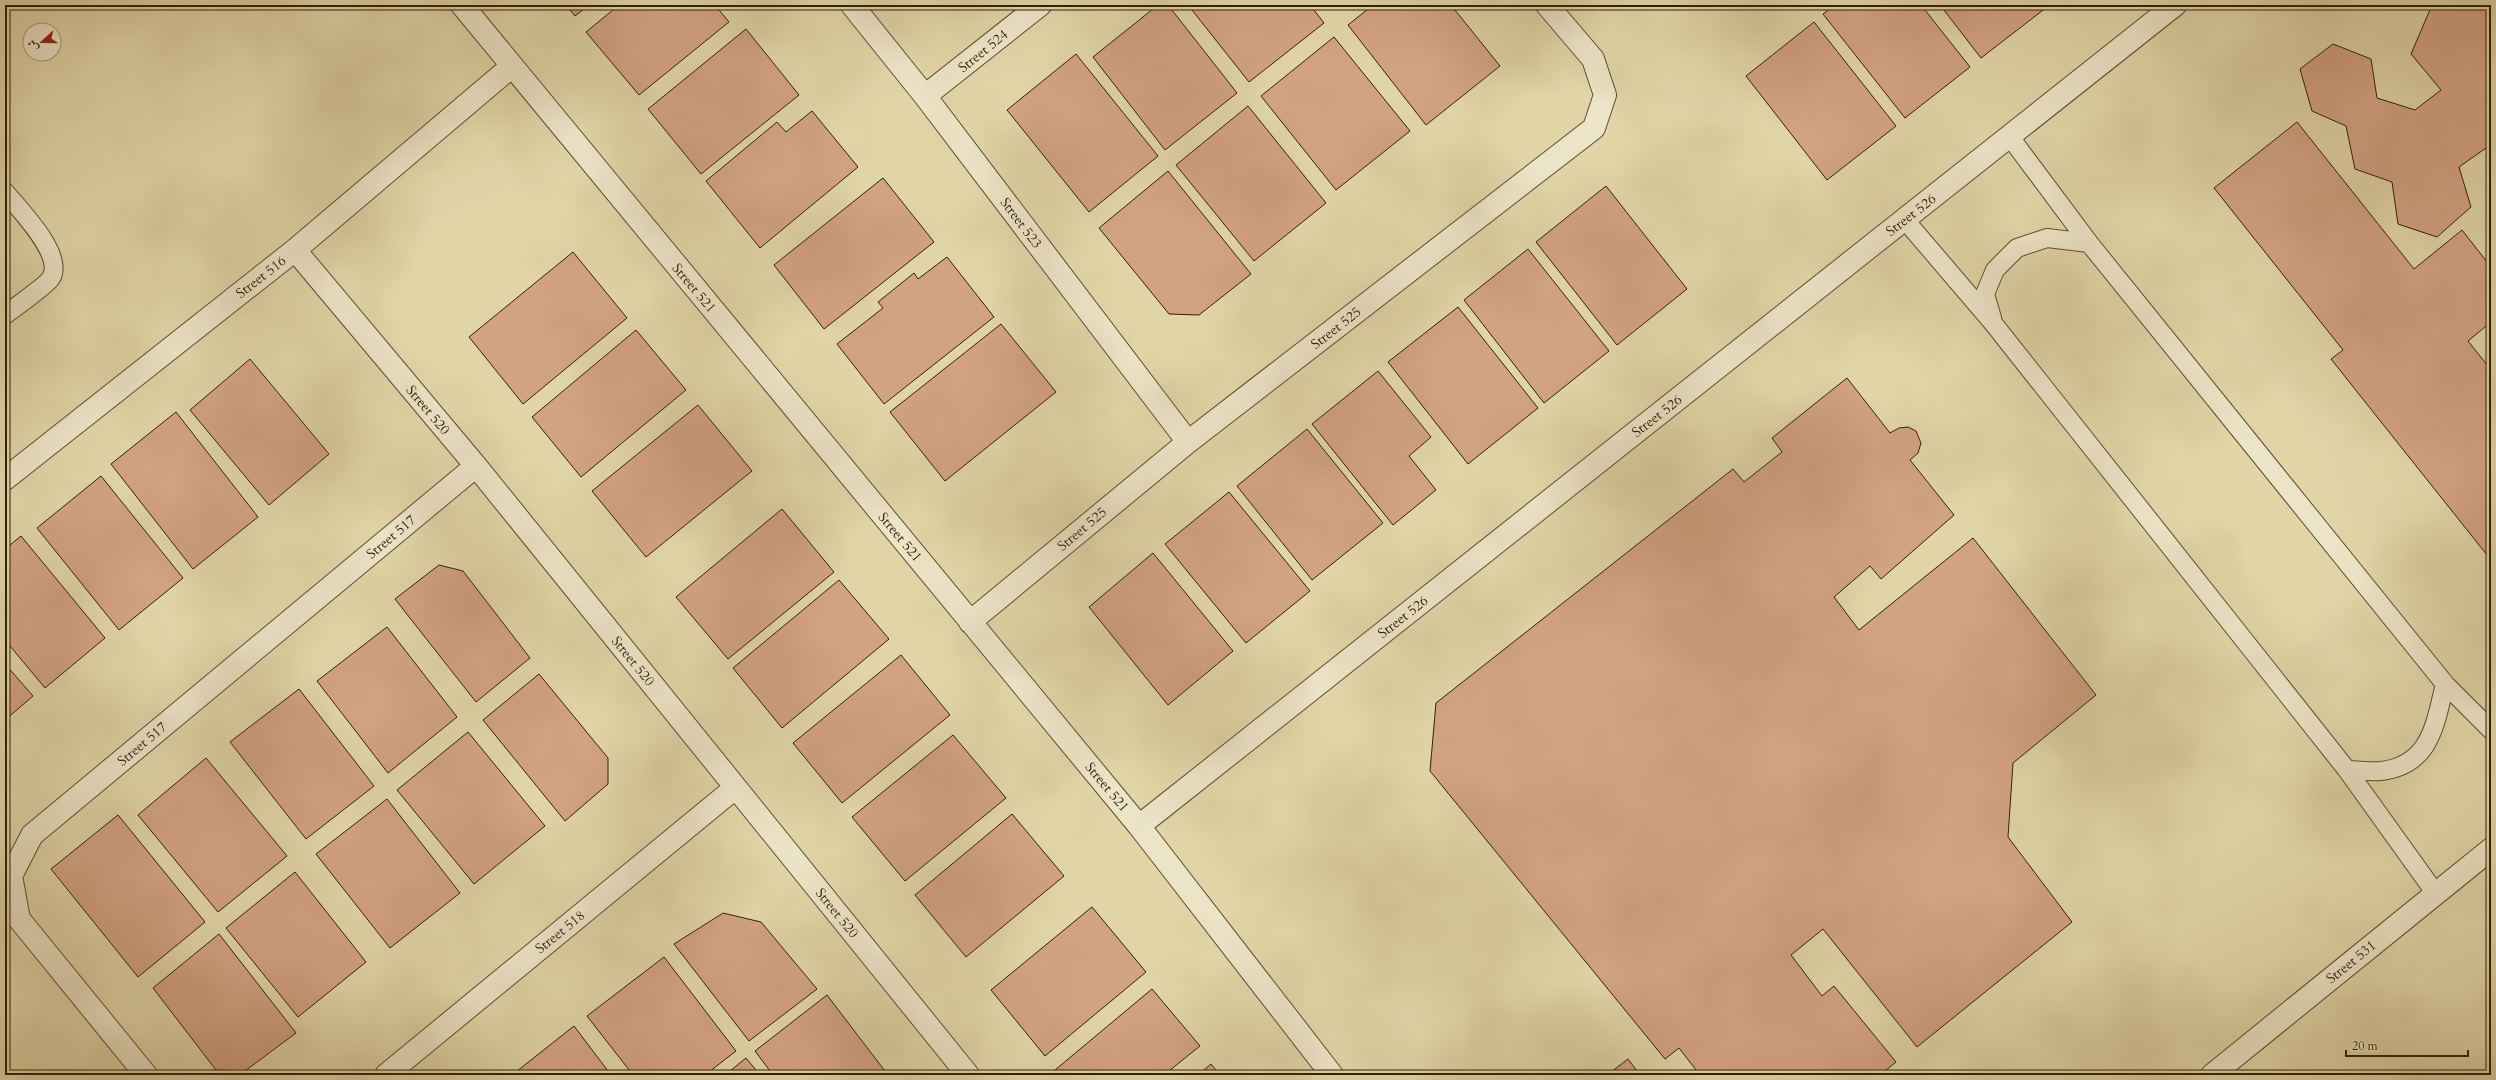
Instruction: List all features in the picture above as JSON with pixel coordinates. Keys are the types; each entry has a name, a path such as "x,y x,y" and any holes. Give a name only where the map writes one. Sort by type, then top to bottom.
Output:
{"street":[{"name":"Street 521","path":"462,5 511,67 1139,826 1332,1075"},
{"name":"Street 523","path":"852,5 925,96 1188,442"},
{"name":"Street 524","path":"925,96 1040,5"},
{"name":"Street 525","path":"970,622 1188,442 1594,128 1605,95 1593,59 1547,5"},
{"name":"Street 526","path":"1139,826 2175,5"},
{"name":"Street 516","path":"5,479 294,250 511,67"},
{"name":"Street 520","path":"294,250 476,466 968,1075"},
{"name":"Street 517","path":"146,1075 19,919 11,876 32,835 476,466"},
{"name":"Street 518","path":"386,1075 735,788"},
{"name":"Street 531","path":"2212,1075 2491,849"}],"lane":[{"path":"2010,137 2089,243 2445,684 2491,730"},
{"path":"5,192 48,245 54,265 51,278 5,315"},
{"path":"1905,220 1993,323 2347,770 2436,894"},
{"path":"1993,323 1986,294 1995,270 2017,248 2047,238 2089,243"},
{"path":"2347,770 2381,771 2409,762 2423,752 2434,731 2445,684"}],"building":[{"path":"566,5 589,5 575,16"},
{"path":"619,5 715,5 729,22 639,95 586,32"},
{"path":"1158,5 1168,5 1237,93 1165,150 1093,57"},
{"path":"1188,5 1310,5 1324,23 1249,82"},
{"path":"1373,5 1451,5 1500,66 1426,125 1348,25"},
{"path":"1835,5 1921,5 1970,67 1905,118 1823,14"},
{"path":"1940,5 2045,5 2047,7 1981,58"},
{"path":"2432,5 2491,5 2491,154 2486,148 2459,167 2471,207 2437,237 2398,224 2392,182 2355,169 2346,126 2312,111 2300,69 2333,44 2371,59 2377,98 2415,110 2441,90 2411,54"},
{"path":"1814,22 1896,126 1827,180 1746,76"},
{"path":"746,29 799,95 701,174 648,109"},
{"path":"1334,37 1410,131 1336,190 1261,96"},
{"path":"1076,54 1158,156 1089,212 1007,110"},
{"path":"1248,106 1326,203 1254,261 1176,165"},
{"path":"812,111 858,167 760,248 706,181 777,122 786,132"},
{"path":"2297,122 2414,269 2462,230 2491,267 2491,322 2468,341 2491,370 2491,560 2331,359 2343,350 2214,188"},
{"path":"1168,171 1251,274 1199,315 1169,314 1099,228"},
{"path":"883,178 934,242 824,329 774,265"},
{"path":"1606,186 1687,289 1617,345 1536,242"},
{"path":"1528,249 1609,351 1544,403 1464,300"},
{"path":"573,252 627,318 523,404 469,337"},
{"path":"947,257 994,317 884,404 837,344 883,308 878,302 914,273 918,279"},
{"path":"1458,307 1538,408 1468,464 1388,362"},
{"path":"1001,324 1056,392 945,481 890,412"},
{"path":"636,330 686,390 581,477 532,417"},
{"path":"250,359 329,454 269,505 190,410"},
{"path":"1378,371 1431,437 1409,456 1436,490 1393,525 1312,424"},
{"path":"1847,378 1890,433 1899,428 1908,427 1916,431 1921,443 1918,453 1910,460 1954,515 1881,579 1870,566 1834,597 1859,630 1973,538 2096,695 2013,763 2008,837 2072,922 1917,1047 1823,929 1791,955 1822,996 1834,986 1896,1062 1880,1075 1700,1075 1679,1048 1665,1059 1430,771 1436,703 1733,469 1744,482 1782,452 1772,438"},
{"path":"698,405 752,471 646,557 592,491"},
{"path":"176,412 258,517 193,569 111,464"},
{"path":"1307,429 1383,523 1312,580 1237,486"},
{"path":"101,476 183,578 119,630 37,528"},
{"path":"1229,492 1310,591 1246,643 1165,544"},
{"path":"782,509 834,572 728,659 676,597"},
{"path":"21,536 105,638 45,688 5,640 5,549"},
{"path":"1153,553 1233,651 1168,705 1089,607"},
{"path":"439,565 463,571 530,658 476,702 395,599"},
{"path":"839,580 889,639 782,728 733,668"},
{"path":"387,627 457,717 388,773 317,681"},
{"path":"901,655 950,715 842,803 793,743"},
{"path":"5,664 33,696 5,720"},
{"path":"539,674 608,758 608,784 565,821 483,720"},
{"path":"299,689 374,786 306,839 230,742"},
{"path":"468,732 545,826 474,884 397,790"},
{"path":"953,735 1006,798 905,881 852,817"},
{"path":"206,758 287,856 218,912 138,815"},
{"path":"387,799 460,893 390,948 316,854"},
{"path":"1012,814 1064,876 966,957 915,895"},
{"path":"118,815 205,922 138,977 51,869"},
{"path":"295,872 366,962 298,1017 226,928"},
{"path":"1092,907 1146,972 1045,1056 991,990"},
{"path":"723,913 761,922 817,989 749,1041 674,944"},
{"path":"219,934 296,1033 245,1071 216,1070 153,988"},
{"path":"664,957 736,1051 705,1075 633,1075 587,1016"},
{"path":"1152,989 1200,1046 1164,1075 1059,1075 1055,1070"},
{"path":"827,995 888,1075 773,1075 755,1051"},
{"path":"574,1026 611,1075 512,1075"},
{"path":"746,1058 760,1075 725,1075"},
{"path":"1628,1059 1640,1075 1607,1075"},
{"path":"1211,1064 1220,1075 1198,1075"}]}
